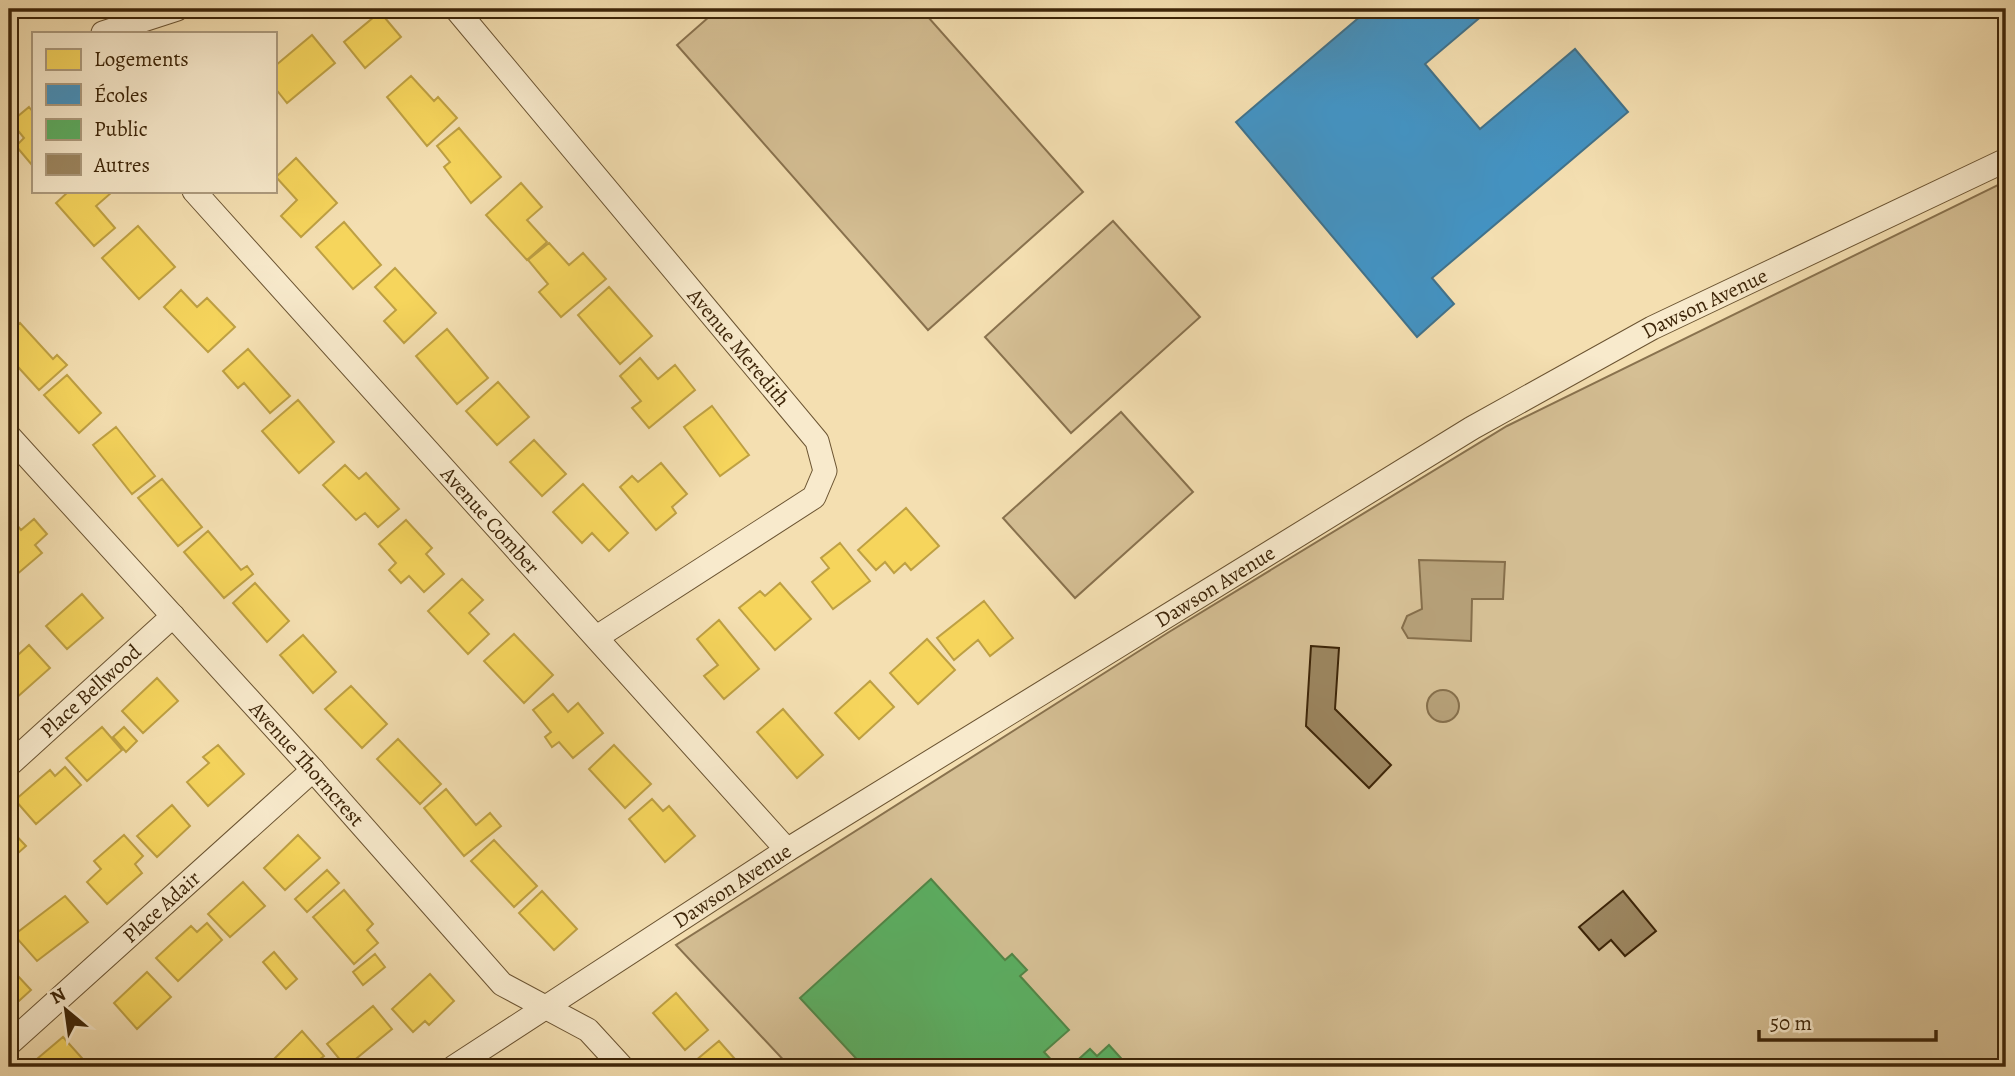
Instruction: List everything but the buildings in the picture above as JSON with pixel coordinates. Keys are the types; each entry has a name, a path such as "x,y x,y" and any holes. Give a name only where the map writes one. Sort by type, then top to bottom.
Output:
{"street":[{"path":"106,32 177,9"},
{"name":"Avenue Meredith","path":"456,9 817,441 825,471 814,497 597,637"},
{"name":"Dawson Avenue","path":"454,1067 787,850 1472,428 1653,328 2006,160"},
{"name":"Avenue Comber","path":"195,192 787,850"},
{"name":"Avenue Thorncrest","path":"11,444 313,769 502,984 588,1030 622,1067"},
{"name":"Place Bellwood","path":"9,765 173,616"},
{"name":"Place Adair","path":"9,1044 313,769"}],"shaded area":[{"path":"718,9 921,9 1083,192 928,330 677,45"},
{"path":"2006,181 2006,1067 790,1067 676,945 1169,632 1507,426"},
{"path":"1113,221 1200,317 1071,433 985,337"},
{"path":"1121,412 1193,492 1075,598 1003,518"},
{"path":"1419,560 1505,562 1503,599 1472,599 1471,641 1408,638 1402,628 1407,616 1422,609"},
{"path":"1443,690 1455,694 1459,706 1455,718 1443,722 1431,718 1427,706 1431,694"}]}
